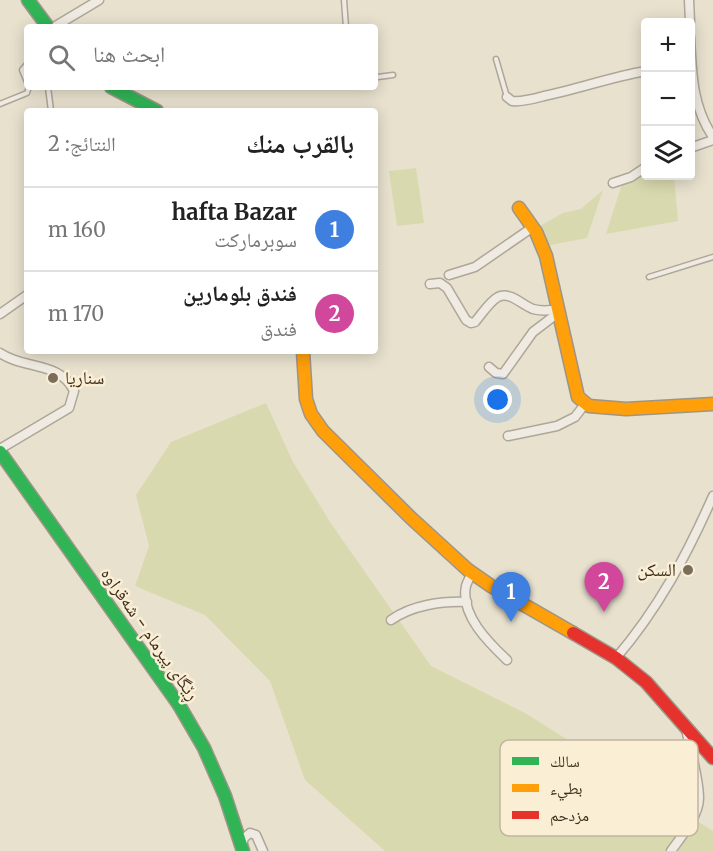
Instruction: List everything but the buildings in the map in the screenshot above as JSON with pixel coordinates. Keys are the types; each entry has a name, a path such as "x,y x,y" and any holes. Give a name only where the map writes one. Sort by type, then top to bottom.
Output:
{"street":[{"path":"28,0 46,24"},
{"path":"59,24 99,0"},
{"path":"689,0 690,18"},
{"path":"507,98 519,102 560,93 619,75 641,72"},
{"path":"693,72 696,100 703,121 713,139 695,146"},
{"path":"117,90 151,108"},
{"path":"613,183 631,177 641,170"},
{"path":"519,208 541,238 545,249 578,397 585,404 593,407 646,409 713,404"},
{"path":"449,275 475,267 533,227"},
{"path":"430,284 440,283 447,288 466,320 471,323 475,322 493,300 501,295 508,295 531,309 557,311"},
{"path":"0,314 24,297"},
{"path":"489,368 496,373 503,374 533,333 557,311"},
{"path":"0,353 61,374 70,382 74,391 69,408 0,451"},
{"path":"303,354 306,399 311,414 323,431 411,518 472,573 491,586 616,658 646,682 711,753"},
{"path":"508,436 557,426 575,417 585,404"},
{"name":"ڕێگای پیرمام - شەقراوە","path":"0,451 179,705 204,748 225,796 242,849"},
{"path":"616,658 650,616 674,578 713,496"},
{"path":"472,573 466,587 467,602 476,627 507,660"},
{"path":"391,620 398,615 425,606 453,601 467,602"},
{"path":"686,728 688,740"},
{"path":"242,849 244,838 250,833 256,835 263,851"},
{"path":"671,851 682,836"}],"lane":[{"path":"344,0 346,24"},
{"path":"496,58 507,98"},
{"path":"378,76 393,75"},
{"path":"0,104 27,93 28,90"},
{"path":"48,90 51,108"},
{"path":"649,277 713,257"}],"green space":[{"path":"416,168 424,223 397,226 389,171"},
{"path":"641,173 641,180 674,180 678,221 606,234 622,184"},
{"path":"603,190 587,238 545,246 540,226 563,213 581,209"},
{"path":"266,403 293,462 332,525 431,666 525,713 568,740 500,740 500,836 698,836 698,822 713,831 713,851 385,851 305,780 270,681 205,615 135,586 149,546 136,495 171,442"}],"traffic: fast":[{"path":"28,0 46,24"},
{"path":"117,90 151,108"},
{"path":"0,452 179,705 204,748 225,796 243,851"}],"traffic: slow":[{"path":"519,208 536,232 546,256 578,397 589,406 626,409 713,404"},
{"path":"303,354 306,399 311,414 323,431 411,518 468,570 491,586 573,633"}],"traffic: jam":[{"path":"573,633 616,658 646,682 697,740"},
{"path":"698,741 713,758"}],"place":[{"name":"سناريا","path":"53,378"},
{"name":"السكن","path":"688,570"},
{"name":"فندق بلومارين","path":"604,612"},
{"name":"hafta Bazar","path":"511,622"}]}
